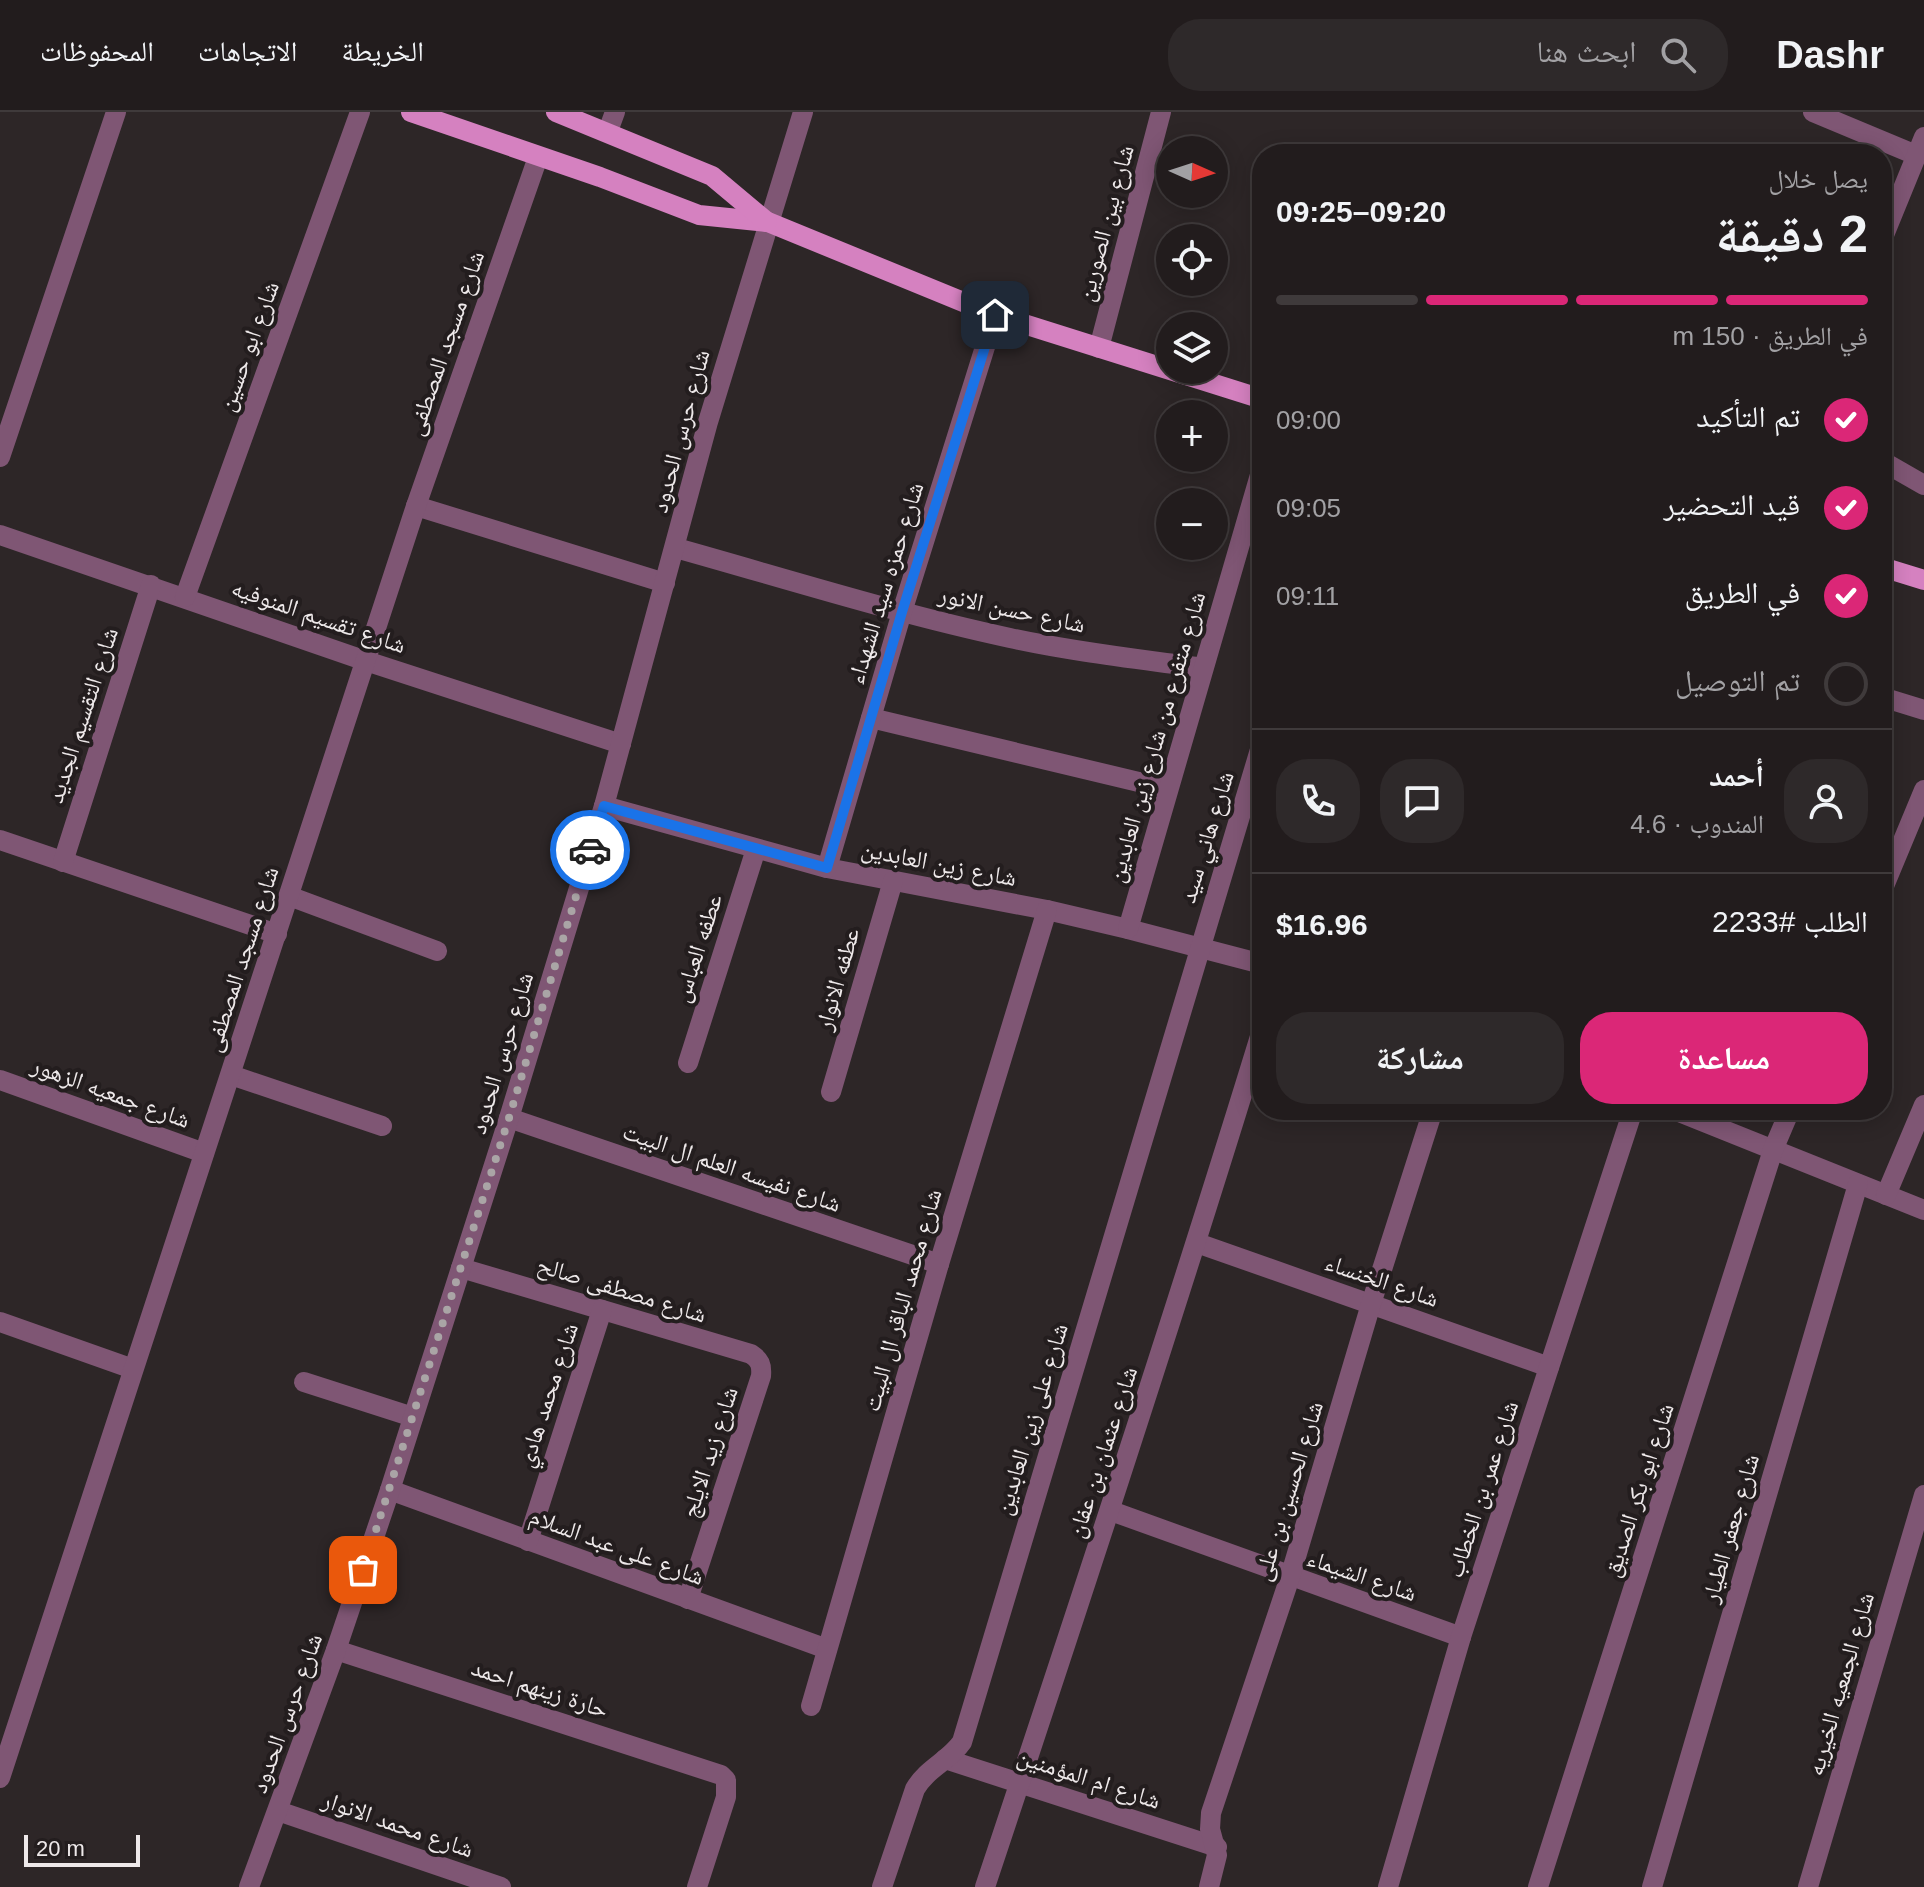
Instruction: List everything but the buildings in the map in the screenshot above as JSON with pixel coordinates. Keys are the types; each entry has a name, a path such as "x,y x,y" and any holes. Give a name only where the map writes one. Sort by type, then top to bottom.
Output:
{"main road":[{"path":"411,112 600,177 699,215 768,222 995,315 1252,396"},
{"path":"556,112 612,122 712,176 768,222"},
{"path":"1892,570 1924,580"}],"street":[{"path":"0,457 116,112"},
{"name":"شارع ابو حسين","path":"185,597 360,112"},
{"name":"شارع حرس الحدود","path":"249,1887 336,1650 509,1118 604,806 708,422 803,112"},
{"name":"شارع بين الصورين","path":"1099,348 1161,112"},
{"path":"1813,112 1920,146 1892,215"},
{"name":"شارع مسجد المصطفى","path":"0,1778 416,506 538,157"},
{"name":"شارع حمزه سيد الشهداء","path":"827,868 902,612 995,315"},
{"path":"1892,467 1924,485"},
{"name":"شارع متفرع من شارع زين العابدين","path":"1128,929 1252,502"},
{"path":"416,506 665,583"},
{"name":"شارع تقسيم المنوفيه","path":"0,535 366,661 621,744"},
{"name":"شارع حسن الانور","path":"676,548 902,612 1026,641 1203,668"},
{"name":"شارع التقسيم الجديد","path":"63,862 151,585"},
{"path":"1892,700 1924,710"},
{"path":"871,718 1168,789"},
{"name":"شارع هاني سيد","path":"1199,947 1252,775"},
{"path":"1892,867 1924,790"},
{"name":"شارع زين العابدين","path":"604,806 827,868 1047,910 1252,961"},
{"path":"0,840 277,934"},
{"name":"عطفه العباس","path":"688,1063 756,849"},
{"name":"عطفه الانوار","path":"831,1092 893,881"},
{"path":"289,896 437,951"},
{"name":"شارع محمد الباقر ال البيت","path":"811,1706 939,1264 1047,910"},
{"name":"شارع على زين العابدين","path":"882,1887 922,1776 955,1752 962,1742 1199,947"},
{"name":"شارع عثمان بن عفان","path":"985,1887 1111,1511 1252,1063"},
{"path":"231,1075 382,1126"},
{"name":"شارع جمعيه الزهور","path":"0,1080 204,1153"},
{"path":"1886,1195 1924,1105"},
{"name":"شارع نفيسه العلم ال البيت","path":"509,1118 939,1264"},
{"name":"شارع الحسين بن على","path":"1209,1887 1217,1855 1210,1829 1211,1813 1290,1577 1371,1304 1430,1120"},
{"name":"شارع عمر بن الخطاب","path":"1388,1887 1461,1637 1630,1120"},
{"path":"1699,1120 1924,1210"},
{"name":"شارع ابو بكر الصديق","path":"1538,1887 1773,1150 1786,1120"},
{"name":"شارع جعفر الطيار","path":"1652,1887 1858,1184"},
{"name":"شارع الخنساء","path":"1197,1243 1549,1367"},
{"name":"شارع مصطفى صالح","path":"461,1268 751,1354 762,1367"},
{"name":"شارع محمد هادي","path":"528,1541 602,1310"},
{"path":"0,1322 133,1369"},
{"name":"شارع زيد الايلج","path":"688,1599 762,1367"},
{"path":"304,1382 413,1417"},
{"name":"شارع على عبد السلام","path":"390,1490 827,1649"},
{"name":"شارع الجمعيه الخيريه","path":"1808,1887 1924,1495"},
{"name":"شارع الشيماء","path":"1111,1511 1461,1637"},
{"name":"حارة زينهم احمد","path":"336,1650 714,1771 726,1780 726,1797 697,1887"},
{"name":"شارع ام المؤمنين","path":"945,1759 1217,1847"},
{"name":"شارع محمد الانوار","path":"278,1811 501,1887"}],"way so far":[{"path":"363,1570 509,1118 590,850"}],"route":[{"path":"590,850 604,806 827,868 902,612 995,315"}]}
